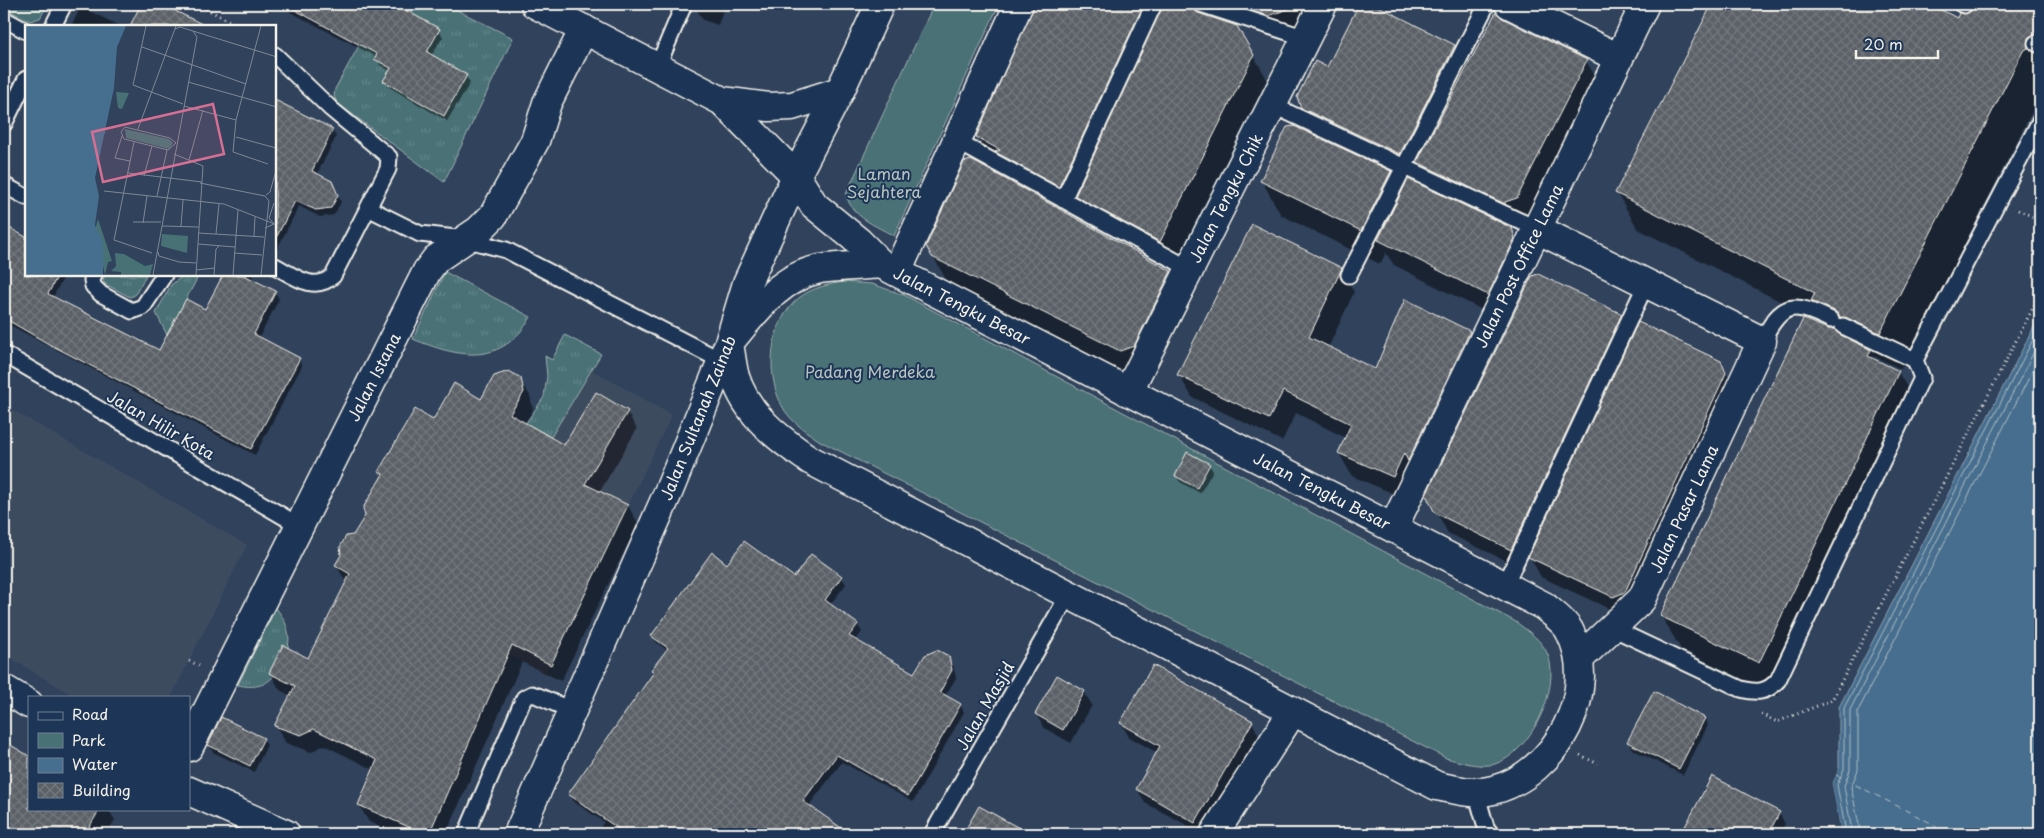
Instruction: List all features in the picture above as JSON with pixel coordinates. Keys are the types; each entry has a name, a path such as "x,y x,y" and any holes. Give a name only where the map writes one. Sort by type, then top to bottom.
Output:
{"main road":[{"path":"535,4 722,101 796,176 814,205 889,268 956,141 1019,4"},
{"name":"Jalan Sultanah Zainab","path":"518,834 670,488 725,351 747,283 796,176 840,91 880,4"},
{"name":"Jalan Tengku Chik","path":"1128,392 1323,4"},
{"path":"1509,4 1619,58"},
{"name":"Jalan Post Office Lama","path":"1393,528 1645,4"},
{"name":"Jalan Istana","path":"190,745 431,264 486,224 498,207 535,141 546,105 584,29"},
{"path":"722,101 769,107 792,106 840,91"},
{"path":"1537,228 1762,341"},
{"name":"Jalan Tengku Besar","path":"889,268 1544,606 1568,628 1580,658 1578,692 1570,722 1558,743 1538,766 1517,782 1492,791 1476,792 1462,792 1437,786 810,460 765,426 749,405 725,351 776,290 798,276 819,269 889,268"},
{"name":"Jalan Pasar Lama","path":"1580,658 1642,599 1762,341"},
{"path":"4,689 28,703"},
{"path":"1214,834 1294,711"},
{"path":"190,791 286,834"}],"lane":[{"path":"54,25 64,4"},
{"path":"657,68 684,4"},
{"path":"1063,200 1154,4"},
{"path":"1201,4 1306,38"},
{"path":"1349,275 1487,4"},
{"path":"4,19 25,30"},
{"path":"276,56 331,109 389,157 388,169 333,276 322,284 308,283 276,267"},
{"path":"4,124 25,81"},
{"path":"1272,105 1537,228"},
{"path":"1915,360 2040,121"},
{"path":"956,141 1190,270"},
{"path":"4,185 25,196"},
{"path":"368,208 420,234 465,239 506,250 725,351"},
{"path":"94,276 92,280 96,290 132,311 143,307 163,276"},
{"path":"1505,586 1646,284"},
{"path":"1612,628 1741,689 1753,692 1764,691 1772,687 1778,680 1921,381 1921,373 1915,360 1805,308 1782,312 1774,318 1762,341"},
{"name":"Jalan Hilir Kota","path":"4,354 300,526"},
{"name":"Jalan Masjid","path":"932,834 1069,594"},
{"path":"466,834 524,698 532,694 573,711"},
{"path":"1476,792 1486,827 1491,834"}],"path":[{"path":"197,4 237,25"},
{"path":"1741,689 1749,708 1777,722 1832,700 2040,294"}],"shaded area":[{"path":"592,370 672,415 546,674 491,645 539,457"},
{"path":"4,405 247,545 172,696 73,696 4,654"}],"green space":[{"path":"6,4 48,4 40,18 30,21 4,8"},
{"path":"382,4 390,4 378,25 416,16 394,4 445,4 513,38 444,182 337,103 334,96 335,89","holes":["422,19 440,29 427,52 467,76 443,115 384,80 391,68 375,59 401,53"]},
{"name":"Laman Sejahtera","path":"934,4 999,4 894,236 858,214 853,209 846,194"},
{"path":"445,272 531,317 519,333 507,344 493,351 478,354 447,351 413,339"},
{"path":"105,276 145,276 135,295 130,297 105,284 103,280"},
{"path":"183,276 198,276 167,335 156,313 171,285"},
{"name":"Padang Merdeka","path":"843,282 872,284 904,295 1516,622 1542,645 1548,655 1551,669 1546,702 1531,734 1508,758 1495,764 1477,765 1446,758 820,441 789,416 778,398 772,367 773,351 781,321 789,308 800,297 826,285"},
{"path":"565,335 601,354 551,437 526,423 544,397 547,376 545,356 552,360"},
{"path":"276,608 283,617 287,627 289,637 288,648 283,646 269,673 274,676 270,680 258,686 238,685"}],"water":[{"path":"2040,315 2040,834 1837,834 1840,828 1832,784 1839,769 1839,707"}],"pier":[{"path":"1837,768 1839,769 1832,784 1840,828 1837,834 1834,834 1838,827 1829,784"}],"building":[{"path":"141,4 161,4 204,25 130,25"},
{"path":"284,4 394,4 440,29 427,52 467,75 444,116 383,81 391,68 374,59 377,54"},
{"path":"1034,4 1144,4 1059,187 995,152 1000,150 976,137"},
{"path":"1163,4 1192,4 1194,10 1198,13 1237,26 1254,55 1160,242 1075,196"},
{"path":"1231,4 1290,4 1291,8 1268,16"},
{"path":"1359,4 1374,4 1455,45 1400,154 1301,108 1297,97 1315,61 1327,67"},
{"path":"1712,4 1930,4 1957,18 1959,13 1970,12 1973,4 2040,4 2040,35 2035,34 2028,38 2028,48 2023,51 1880,333 1847,318 1840,317 1835,311 1811,301 1815,293 1615,193"},
{"path":"1496,12 1502,18 1587,60 1517,198 1505,202 1505,204 1417,162"},
{"path":"276,100 333,129 312,171 332,181 338,195 331,208 316,210 295,201 276,238"},
{"path":"1294,126 1391,171 1361,231 1260,181 1287,127"},
{"path":"971,160 1171,271 1134,346 1120,351 932,257 926,246 964,162"},
{"path":"1408,179 1512,228 1515,238 1488,295 1378,240"},
{"path":"1252,224 1342,268 1309,337 1375,369 1405,299 1470,331 1408,461 1404,453 1393,477 1338,453 1351,424 1283,391 1269,419 1177,375"},
{"path":"4,225 25,236 25,276 57,276 48,294 159,350 186,299 205,309 222,276 246,276 276,291 254,334 300,358 251,449 47,343 4,318"},
{"path":"1538,274 1622,314 1511,550 1435,513 1426,495 1532,276"},
{"path":"1803,319 1828,329 1834,329 1839,334 1871,350 1868,356 1899,371 1759,663 1660,616"},
{"path":"1638,322 1721,361 1726,373 1625,592 1613,597 1528,557"},
{"path":"509,371 521,378 524,392 510,414 564,445 596,392 628,411 585,484 628,505 551,665 512,645 429,834 425,834 358,805 377,760 314,729 301,735 274,726 295,686 269,673 283,645 308,658 350,574 335,565 341,555 340,547 346,536 353,535 365,516 363,508 383,474 378,472 415,409 433,420 454,383 481,399 494,376"},
{"path":"1187,452 1210,464 1197,488 1175,476"},
{"path":"744,541 794,577 811,554 842,576 825,600 858,624 849,636 914,673 925,655 937,650 949,656 952,670 940,692 961,704 908,796 837,755 803,801 850,834 626,834 568,794 654,672 651,670 668,648 651,636 712,552 727,564"},
{"path":"1153,665 1253,721 1195,823 1136,789 1160,746 1120,723"},
{"path":"1057,675 1085,691 1063,730 1035,714"},
{"path":"1654,691 1705,718 1679,769 1627,742"},
{"path":"221,717 264,738 250,766 208,745"},
{"path":"4,741 28,755 28,810 99,810 85,834 4,834"},
{"path":"1712,776 1780,812 1768,834 1681,834"},
{"path":"979,806 1030,834 963,834"}],"ferry route":[{"path":"1836,775 1931,823 1944,834"}]}
